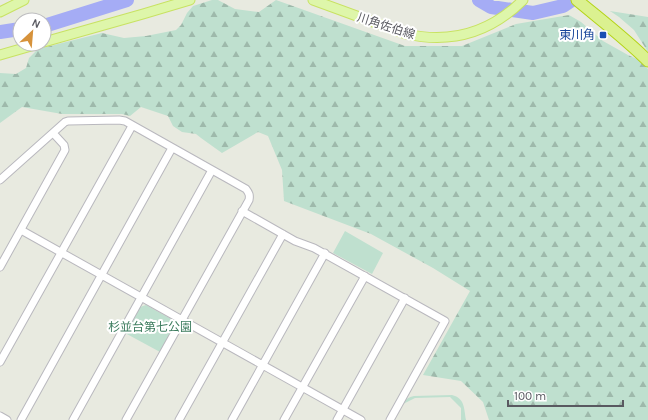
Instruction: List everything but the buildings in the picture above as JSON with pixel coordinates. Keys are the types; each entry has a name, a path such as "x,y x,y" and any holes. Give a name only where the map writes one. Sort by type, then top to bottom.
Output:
{"highway":[{"path":"580,3 620,34 648,61"}],"main road":[{"path":"0,12 24,0"},
{"path":"52,40 190,0"},
{"name":"川角佐伯線","path":"312,0 395,31 417,37 429,38 452,38 484,28 501,19 513,10 522,0"},
{"path":"0,55 12,52"}],"street":[{"path":"0,180 64,123 68,121 120,120 249,192 249,200 126,420"},
{"path":"0,362 132,126"},
{"path":"0,267 65,150 64,145 53,132"},
{"path":"21,420 172,148"},
{"path":"73,420 212,170"},
{"path":"242,211 298,243 311,246 325,253 446,321 390,420"},
{"path":"21,230 361,420"},
{"path":"179,420 283,234"},
{"path":"232,420 325,253"},
{"path":"284,420 365,276"},
{"path":"337,420 405,298"},
{"path":"0,416 7,420"}],"green space":[{"path":"212,0 218,0 235,9 259,12 276,0 405,46 462,46 516,24 569,15 581,22 603,41 639,60 648,69 648,420 489,420 483,402 461,381 423,375 470,291 433,268 371,234 284,201 282,170 268,136 258,132 222,153 196,134 182,132 173,126 168,116 141,107 130,116 122,114 62,114 22,107 0,123 0,73 16,74 26,68 29,58 35,52 52,52 52,46 102,33 124,38 146,36 176,30 193,6"},
{"path":"610,11 648,17 648,52 634,30"},
{"path":"345,231 383,253 372,274 333,253"},
{"name":"杉並台第七公園","path":"146,305 173,320 175,327 160,352 125,333 140,307"},
{"path":"414,396 456,396 462,401 466,420 461,420 461,408 450,397 415,398 403,404 407,398"}],"waterway":[{"path":"52,23 127,0"},
{"path":"479,0 491,7 533,13 563,6 572,0"},
{"path":"0,32 12,30"}],"place":[{"name":"東川角","path":"603,35"}]}
